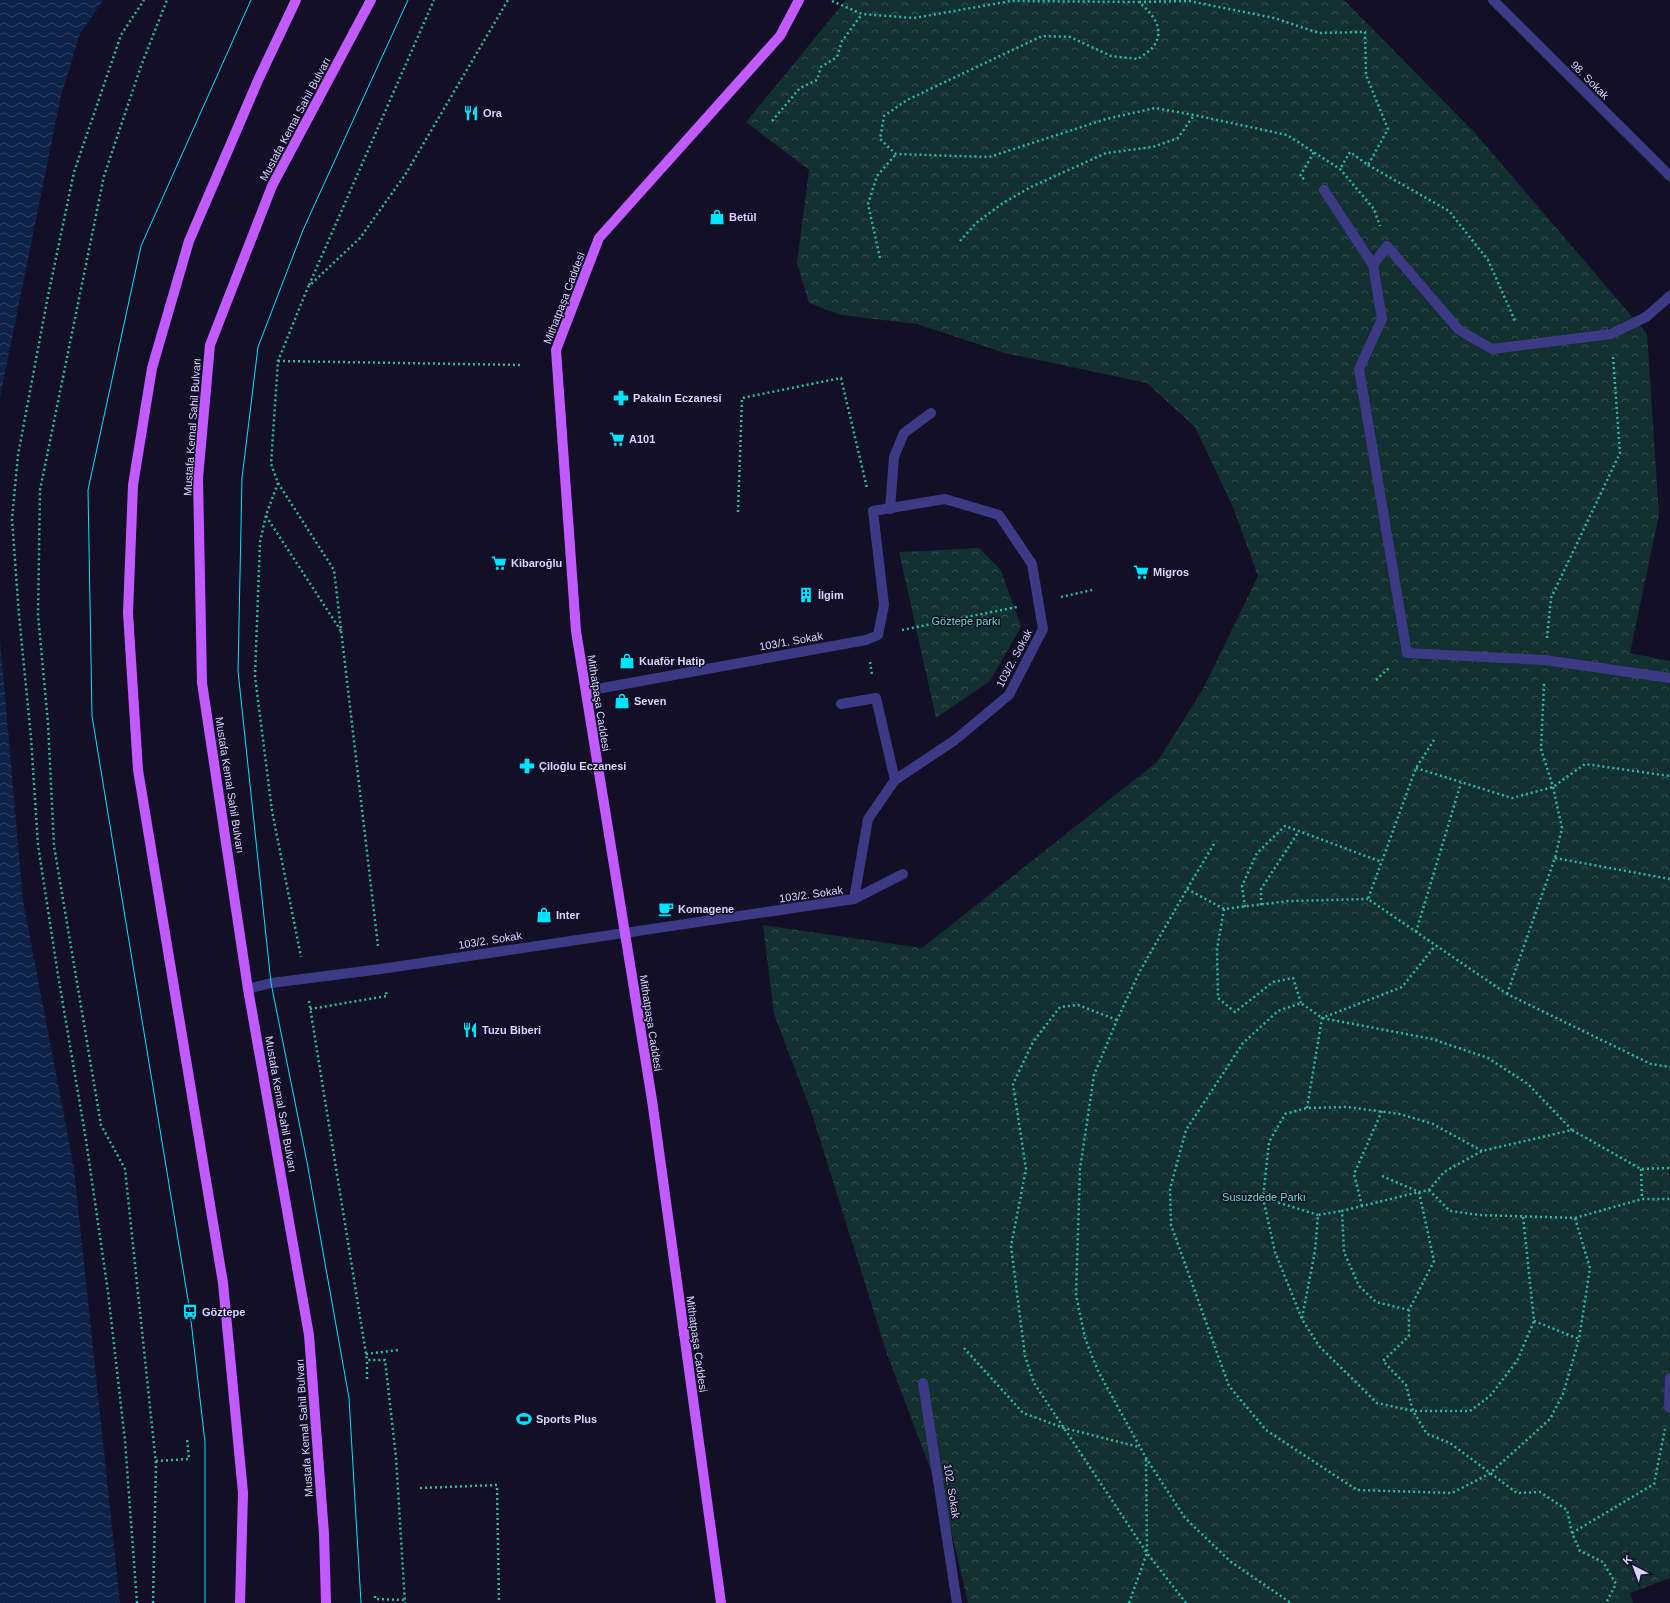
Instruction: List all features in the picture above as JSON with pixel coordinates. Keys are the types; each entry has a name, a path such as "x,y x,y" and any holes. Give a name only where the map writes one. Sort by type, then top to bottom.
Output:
{"main road":[{"path":"240,1603 243,1492 223,1283 138,770 128,613 133,485 152,368 189,241 259,78 296,0"},
{"name":"Mustafa Kemal Sahil Bulvarı","path":"326,1603 324,1534 308,1335 248,989 202,683 198,478 210,345 272,186 371,0"},
{"name":"Mithatpaşa Caddesi","path":"721,1603 652,1100 576,631 556,350 599,238 780,36 799,0"}],"street":[{"name":"98. Sokak","path":"1493,0 1670,176"},
{"path":"1324,190 1373,265 1382,319 1359,369 1407,652 1545,660 1670,678"},
{"path":"1373,265 1387,246 1459,330 1492,349 1611,334 1646,317 1670,296"},
{"path":"890,509 894,457 904,433 931,413"},
{"name":"103/2. Sokak","path":"248,989 271,983 381,969 624,932 854,900 868,819 895,780 955,740 1009,695 1043,629 1032,564 999,515 945,499 873,511"},
{"path":"873,511 884,605 878,635"},
{"name":"103/1. Sokak","path":"586,691 866,640 878,635"},
{"path":"841,704 876,698 895,780"},
{"path":"854,900 902,874"},
{"path":"1669,1407 1670,1378"},
{"name":"102. Sokak","path":"923,1383 957,1603"}],"path":[{"path":"137,1603 125,1441 108,1292 86,1140 38,845 32,738 12,519 18,455 47,301 74,172 121,35 144,0"},
{"path":"154,1603 156,1461 125,1169 101,1125 54,846 48,723 38,615 40,490 102,184 141,66 167,0"},
{"path":"310,1009 386,996 381,969 334,570 278,483 271,464 278,361 308,287 434,0"},
{"path":"308,287 360,238 405,175 508,0"},
{"path":"832,1 862,14 914,18 1011,1 1190,1 1274,18 1319,33 1365,32 1366,75 1388,129 1368,165"},
{"path":"1139,2 1154,16 1159,32 1155,45 1138,58 1111,56 1070,37 1042,36 907,100 884,116 880,139 896,154 989,157 1106,119 1155,108 1194,115 1287,135 1340,169 1374,209 1387,246"},
{"path":"772,122 800,88 817,80 821,67 837,57 842,41 862,14"},
{"path":"960,241 976,223 1003,203 1031,187 1106,152 1153,146 1178,138 1194,115"},
{"path":"1340,169 1350,152 1368,165 1448,211 1488,260 1526,345"},
{"path":"880,258 868,204 878,176 896,154"},
{"path":"1551,598 1620,453 1611,334"},
{"path":"278,361 521,365"},
{"path":"738,512 742,398 841,378 873,511"},
{"path":"278,483 266,515 260,542 255,676 272,811 305,979 367,1360 367,1379"},
{"path":"266,515 342,632"},
{"path":"878,635 1092,590"},
{"path":"866,640 876,698"},
{"path":"1507,994 1555,858 1562,828 1553,787 1542,748 1542,723"},
{"path":"1368,899 1416,768 1434,740"},
{"path":"1416,768 1512,798 1553,787 1585,764 1670,776"},
{"path":"1416,932 1461,783"},
{"path":"1245,907 1242,886 1257,854 1285,826 1382,862"},
{"path":"1261,905 1261,889 1299,831"},
{"path":"1214,844 1140,971 1117,1020 1094,1075 1080,1169 1076,1295 1084,1338 1098,1370 1146,1458 1185,1518 1231,1562 1291,1603"},
{"path":"1555,858 1670,879"},
{"path":"1187,889 1224,909 1289,902 1368,899 1507,994 1651,1064 1670,1067"},
{"path":"1224,909 1217,949 1218,998 1235,1012 1273,982 1293,978 1301,1003 1322,1018 1432,1039 1488,1058 1528,1084 1572,1130 1641,1169 1670,1168"},
{"path":"1322,1018 1402,987 1436,946"},
{"path":"1301,1003 1278,1011 1243,1043 1186,1130 1170,1189 1171,1225 1229,1386 1266,1430 1358,1490 1452,1493 1489,1474 1550,1419 1563,1394 1579,1339 1590,1268 1575,1218"},
{"path":"1117,1020 1078,1005 1060,1007 1033,1042 1014,1084 1026,1169 1011,1246 1025,1356 1034,1384 1147,1553 1186,1603"},
{"path":"1307,1108 1322,1018"},
{"path":"1482,1151 1433,1124 1400,1114 1347,1107 1307,1108 1285,1114 1269,1142 1263,1198 1275,1252 1302,1319 1319,1346 1376,1403 1413,1412 1470,1412 1490,1396 1517,1361 1534,1321 1523,1216"},
{"path":"1362,1206 1354,1174 1382,1111"},
{"path":"1263,1198 1318,1215 1342,1211 1429,1190 1444,1172 1482,1151 1572,1130"},
{"path":"1641,1169 1642,1199"},
{"path":"1382,1176 1419,1192"},
{"path":"1429,1190 1450,1211 1480,1214 1575,1218 1642,1199 1670,1199"},
{"path":"1419,1192 1434,1261 1409,1310 1409,1336 1384,1361 1406,1385 1413,1412 1427,1434 1450,1443 1489,1474 1517,1493 1540,1492 1567,1510 1572,1533 1580,1551 1603,1562 1616,1584 1606,1603"},
{"path":"1342,1211 1344,1252 1359,1286 1376,1302 1409,1310"},
{"path":"1302,1319 1315,1251 1318,1215"},
{"path":"1534,1321 1579,1339"},
{"path":"964,1348 1023,1413 1064,1428 1139,1446"},
{"path":"366,1354 398,1350"},
{"path":"367,1360 385,1360 396,1457 404,1601 375,1600 376,1596"},
{"path":"1572,1533 1654,1484 1669,1407"},
{"path":"156,1461 189,1460 187,1438"},
{"path":"1129,1603 1147,1553 1146,1458"},
{"path":"420,1488 497,1485 499,1603"}],"green space":[{"name":"Susuzdede Parkı","path":"846,0 1344,0 1475,133 1647,334 1659,515 1630,653 1670,661 1670,1578 1630,1593 1633,1603 968,1603 947,1513 888,1357 811,1111 774,1014 763,925 922,948 1157,762 1203,689 1258,576 1233,507 1195,427 1147,383 1005,353 917,324 841,315 809,303 797,263 809,170 746,122"},
{"name":"Göztepe parkı","path":"979,548 1001,570 1021,627 990,681 936,718 899,552"}],"water":[{"path":"0,0 103,0 80,34 61,96 0,397"},
{"path":"0,639 23,901 74,1168 120,1603 0,1603"}],"tram line":[{"path":"205,1603 205,1442 190,1312 92,716 88,490 141,246 251,0"},
{"path":"361,1603 349,1398 307,1162 271,983 238,671 242,478 258,347 303,230 408,0"}],"place":[{"name":"Ora","path":"471,113"},
{"name":"Betül","path":"717,217"},
{"name":"Pakalın Eczanesi","path":"621,398"},
{"name":"A101","path":"617,439"},
{"name":"Kibaroğlu","path":"499,563"},
{"name":"Migros","path":"1141,572"},
{"name":"İlgim","path":"806,595"},
{"name":"Kuaför Hatip","path":"627,661"},
{"name":"Seven","path":"622,701"},
{"name":"Çiloğlu Eczanesi","path":"527,766"},
{"name":"Komagene","path":"666,909"},
{"name":"Inter","path":"544,915"},
{"name":"Tuzu Biberi","path":"470,1030"},
{"name":"Göztepe","path":"190,1312"},
{"name":"Sports Plus","path":"524,1419"}]}
